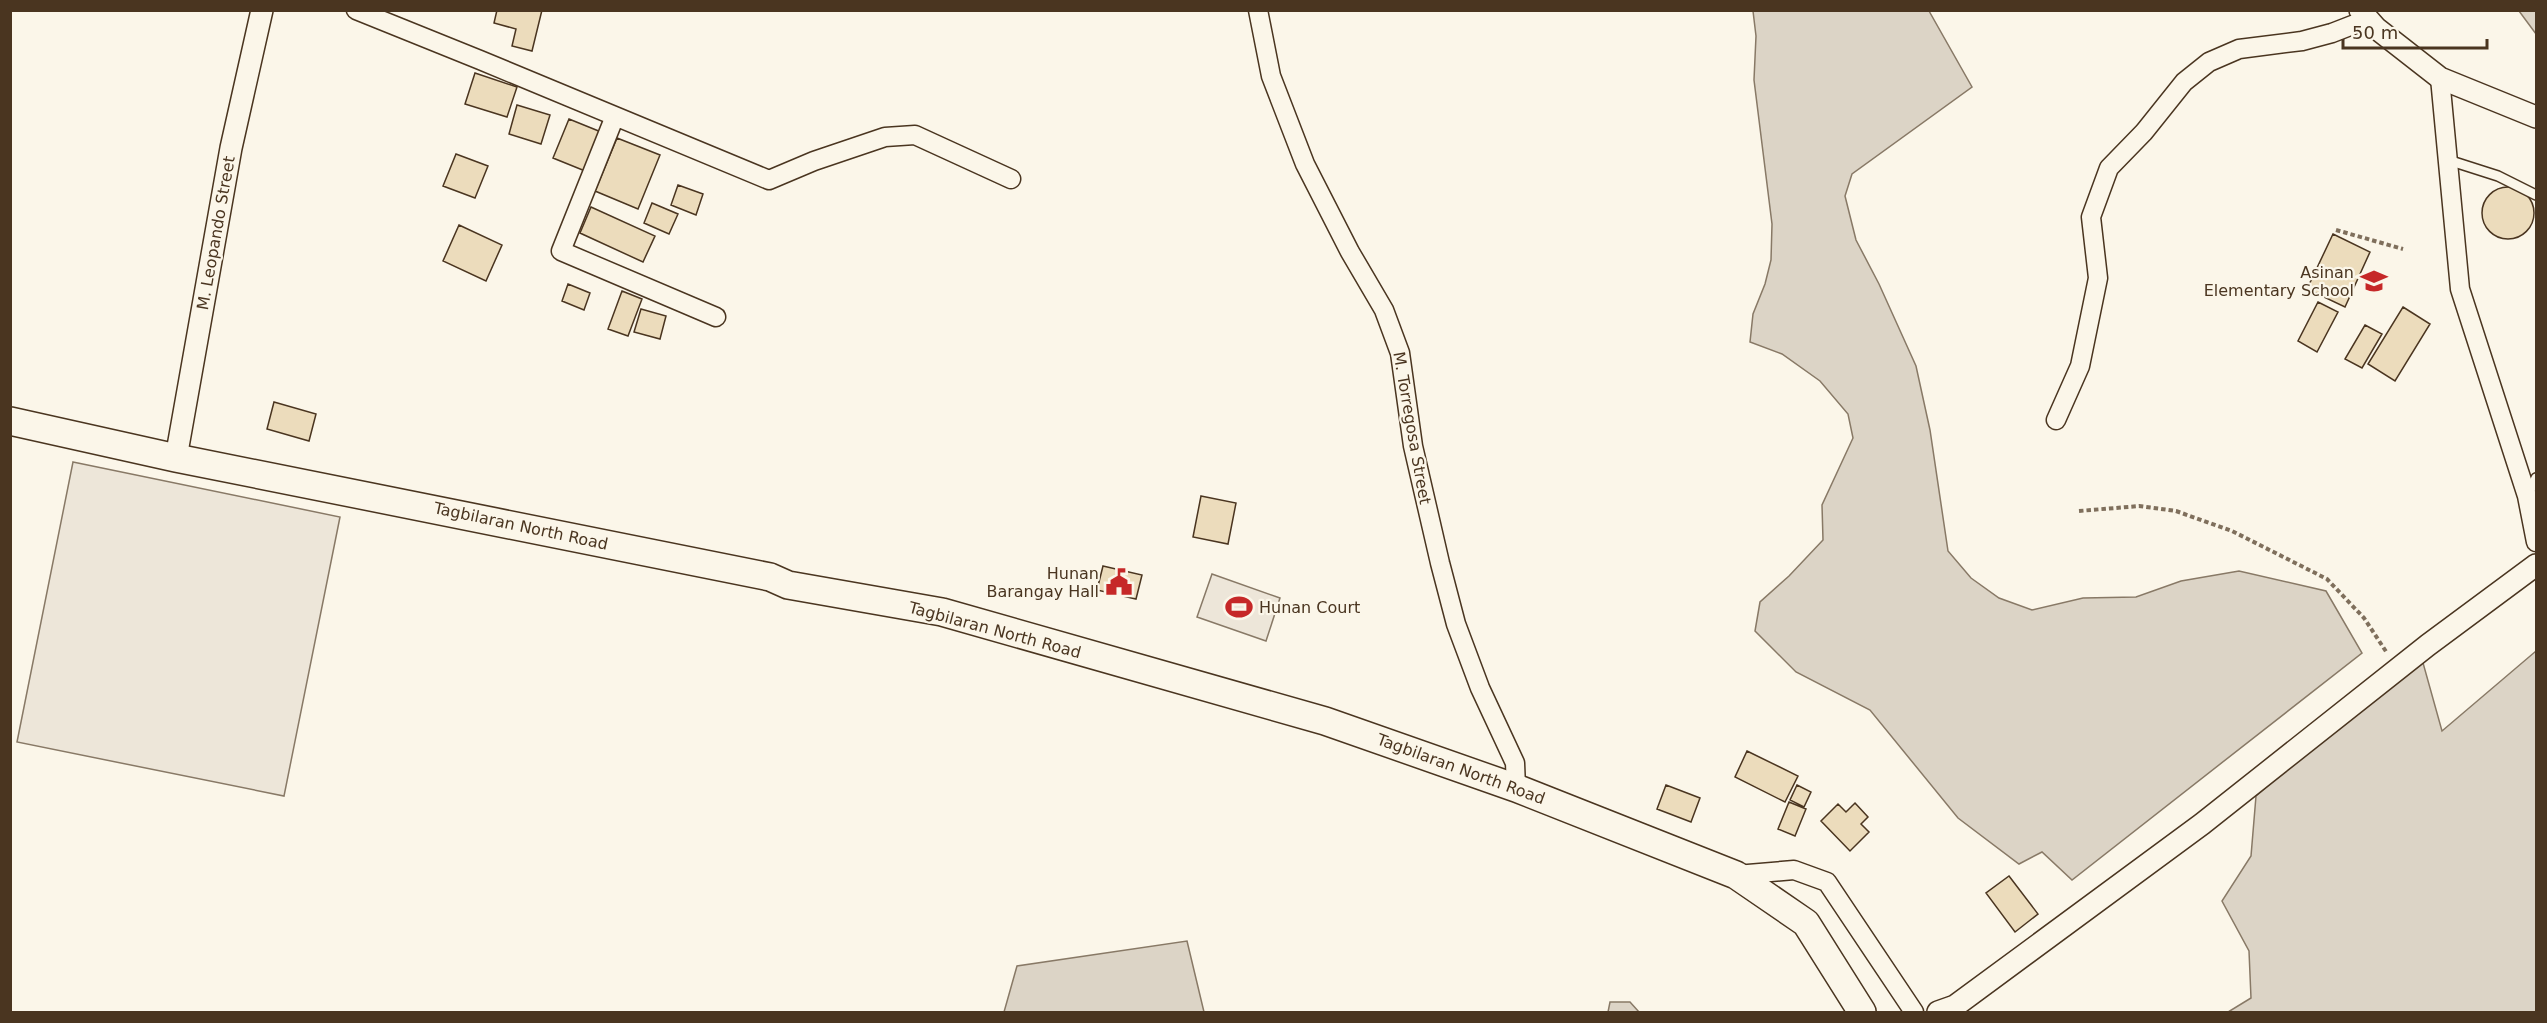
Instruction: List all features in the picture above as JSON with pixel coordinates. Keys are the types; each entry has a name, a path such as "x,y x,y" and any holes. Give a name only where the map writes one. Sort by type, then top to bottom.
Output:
{"main road":[{"name":"Tagbilaran North Road","path":"10,421 176,458 770,577 788,585 942,612 1325,721 1516,788 1736,875 1806,923 1862,1012"}],"street":[{"name":"M. Leopando Street","path":"176,458 231,148 262,10"},
{"path":"356,10 769,180 814,161 885,137 915,135 1011,179"},
{"name":"M. Torregosa Street","path":"1258,10 1271,76 1305,164 1350,252 1384,310 1400,353 1413,446 1456,624 1480,688 1515,763 1516,788"},
{"path":"2056,420 2080,366 2098,278 2091,217 2109,168 2144,132 2184,82 2209,62 2239,49 2302,41 2364,15 2376,28 2440,78 2536,117"},
{"path":"2440,78 2460,289 2527,496 2536,542"},
{"path":"615,116 561,251 716,317"},
{"path":"1938,1012 1955,1006 2202,824 2400,668 2536,565"},
{"path":"1736,875 1794,870 1827,882 1914,1012"}],"lane":[{"path":"2448,160 2498,176 2536,195"},
{"path":"2527,496 2536,478"}],"path":[{"path":"2336,230 2403,249"},
{"path":"2079,511 2139,506 2176,511 2241,535 2327,579 2364,618 2400,668"}],"shaded area":[{"path":"1753,11 1929,11 1972,87 1852,174 1845,196 1856,240 1879,284 1916,366 1930,430 1948,551 1971,578 1999,598 2032,610 2083,598 2136,597 2181,581 2239,571 2326,591 2362,653 2072,880 2042,852 2019,864 1958,818 1870,710 1796,672 1755,631 1760,602 1789,576 1823,540 1822,505 1853,438 1848,414 1820,381 1782,354 1750,342 1753,314 1765,284 1771,260 1772,224 1754,80 1756,36"},
{"path":"2519,11 2536,11 2536,34"},
{"path":"73,462 340,517 284,796 17,742"},
{"name":"Hunan Court","path":"1212,574 1280,598 1266,641 1197,617"},
{"path":"2536,651 2536,1012 2228,1012 2251,998 2249,951 2222,901 2251,856 2256,796 2420,652 2442,731"},
{"path":"1187,941 1204,1012 1004,1012 1017,966"},
{"path":"1610,1002 1630,1002 1639,1012 1608,1012"}],"building":[{"path":"497,10 542,10 532,51 512,46 516,29 494,23"},
{"path":"475,73 517,87 507,117 465,104"},
{"path":"517,105 550,115 541,144 509,134"},
{"path":"569,119 606,134 590,173 553,158"},
{"path":"617,138 660,155 638,209 595,191"},
{"path":"456,154 488,166 475,198 443,186"},
{"path":"678,185 703,194 696,215 671,205"},
{"path":"2503,187 2513,187 2527,194 2534,213 2527,232 2513,239 2503,239 2493,235 2486,228 2482,218 2482,208 2486,198 2493,191"},
{"path":"652,203 678,214 669,234 644,223"},
{"path":"591,207 655,236 643,262 580,233"},
{"path":"459,225 502,245 486,281 443,261"},
{"path":"2333,234 2370,252 2345,307 2307,289"},
{"path":"568,284 590,293 584,310 562,301"},
{"path":"622,291 642,299 628,336 608,329"},
{"path":"2318,302 2338,312 2317,352 2298,341"},
{"path":"2403,307 2430,324 2395,381 2368,364"},
{"path":"641,309 666,316 660,339 634,332"},
{"path":"2365,325 2382,334 2362,368 2345,359"},
{"path":"274,402 316,414 309,441 267,429"},
{"path":"1201,496 1236,503 1228,544 1193,537"},
{"name":"Hunan Barangay Hall","path":"1103,566 1142,575 1136,599 1097,590"},
{"path":"1747,751 1798,776 1785,802 1735,777"},
{"path":"1666,785 1700,798 1691,822 1657,809"},
{"path":"1797,785 1811,792 1804,807 1790,800"},
{"path":"1789,802 1806,809 1795,836 1778,829"},
{"path":"1855,803 1868,817 1861,824 1869,832 1850,851 1821,821 1838,804 1846,812"},
{"path":"2009,876 2038,914 2015,932 1986,893"}],"place":[{"name":"Asinan Elementary School","path":"2374,281"},
{"name":"Hunan Barangay Hall","path":"1119,582"},
{"name":"Hunan Court","path":"1239,607"}]}
